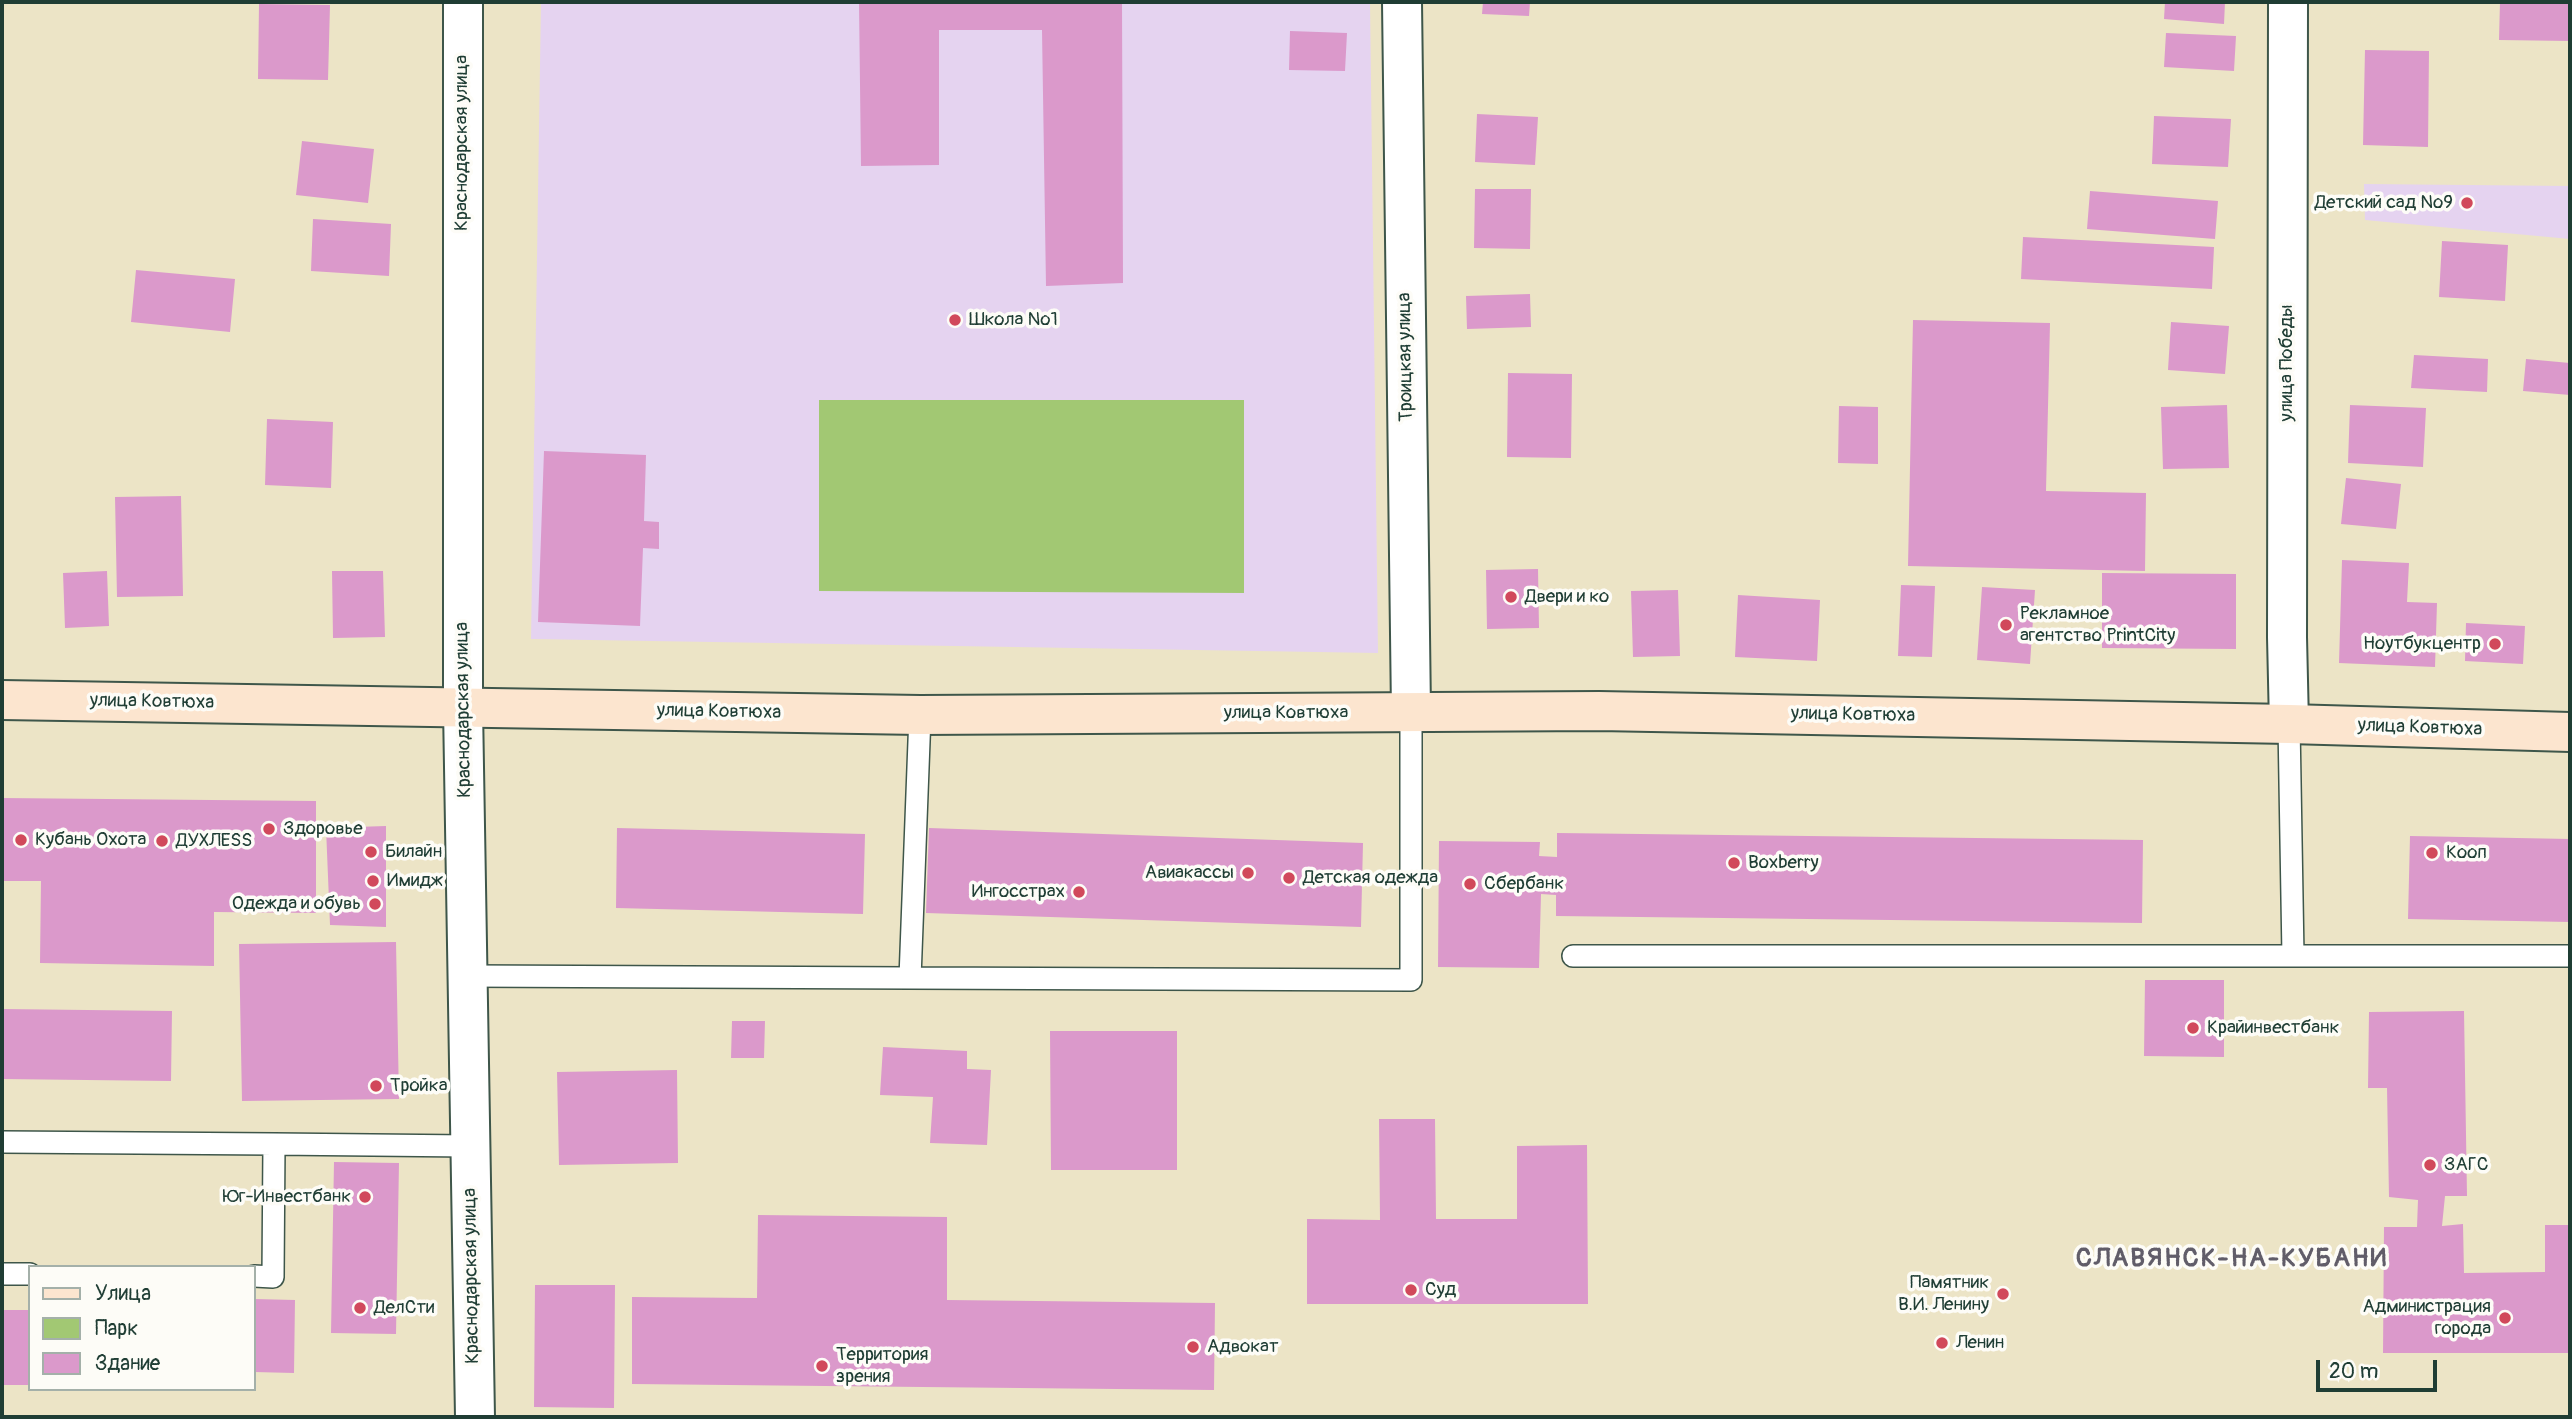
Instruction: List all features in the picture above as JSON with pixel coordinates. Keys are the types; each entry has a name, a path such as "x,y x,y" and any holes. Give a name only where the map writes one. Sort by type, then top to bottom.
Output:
{"main road":[{"name":"улица Ковтюха","path":"2,700 920,715 1599,710 2570,732"}],"street":[{"name":"Краснодарская улица","path":"463,2 463,708 475,1417"},
{"name":"Троицкая улица","path":"1402,2 1411,712"},
{"name":"улица Победы","path":"2288,2 2289,724"}],"lane":[{"path":"467,976 1411,980 1411,712"},
{"path":"910,978 920,715"},
{"path":"2289,724 2293,956"},
{"path":"1573,956 2570,956"},
{"path":"2,1142 470,1146"},
{"path":"256,1276 273,1277 274,1144"},
{"path":"2,1274 28,1274"}],"shaded area":[{"name":"Школа №1","path":"541,2 1370,2 1378,653 531,639"},
{"name":"Детский сад №9","path":"2364,184 2570,186 2570,239 2365,220"}],"green space":[{"path":"819,400 1244,400 1244,593 819,591"}],"building":[{"path":"859,2 1122,2 1123,283 1046,286 1042,30 939,30 939,165 861,166"},
{"path":"1483,2 1530,2 1529,16 1482,14"},
{"path":"2165,2 2225,2 2224,24 2164,19"},
{"path":"2500,2 2570,2 2570,41 2499,40"},
{"path":"259,4 330,5 328,80 258,79"},
{"path":"1290,31 1347,33 1345,71 1289,70"},
{"path":"2166,33 2236,36 2234,71 2164,67"},
{"path":"2365,50 2429,51 2428,147 2363,145"},
{"path":"1477,114 1538,117 1535,165 1475,162"},
{"path":"2154,116 2231,119 2228,167 2152,164"},
{"path":"302,141 374,149 368,203 296,195"},
{"path":"1475,189 1531,189 1530,249 1474,248"},
{"path":"2090,191 2218,201 2215,239 2087,229"},
{"path":"313,219 391,224 389,276 311,271"},
{"path":"2023,237 2214,247 2212,289 2021,279"},
{"path":"2442,241 2508,245 2505,301 2439,297"},
{"path":"136,270 235,279 230,332 131,322"},
{"path":"1530,294 1531,327 1467,329 1466,296"},
{"path":"1913,320 2050,323 2046,491 2146,493 2145,571 1908,566"},
{"path":"2171,322 2229,326 2225,374 2168,370"},
{"path":"2414,355 2488,359 2487,392 2411,388"},
{"path":"2526,359 2570,363 2570,395 2523,391"},
{"path":"1508,373 1572,374 1571,458 1507,457"},
{"path":"2227,405 2229,468 2163,469 2161,407"},
{"path":"2350,405 2426,408 2423,467 2348,463"},
{"path":"1839,406 1878,407 1878,464 1838,463"},
{"path":"267,419 333,422 331,488 265,485"},
{"path":"544,451 646,455 644,521 659,522 659,549 643,548 640,626 538,622"},
{"path":"2346,478 2401,484 2396,529 2341,524"},
{"path":"181,496 183,596 117,597 115,497"},
{"path":"2342,560 2409,563 2407,602 2437,603 2435,667 2339,663"},
{"path":"1538,569 1539,628 1487,629 1486,570"},
{"path":"107,571 109,626 65,628 63,573"},
{"path":"332,571 383,571 385,637 333,638"},
{"path":"2102,573 2236,574 2236,649 2102,648"},
{"path":"1901,585 1935,586 1932,657 1898,656"},
{"name":"Рекламное агентство PrintCity","path":"1982,587 2035,590 2030,664 1977,660"},
{"path":"1678,590 1680,656 1633,657 1631,591"},
{"path":"1738,595 1820,600 1817,661 1735,657"},
{"name":"Ноутбукцентр","path":"2466,623 2525,626 2523,664 2465,661"},
{"path":"2,798 316,801 316,913 214,912 214,966 40,963 41,881 2,881"},
{"path":"386,826 386,927 330,925 326,828"},
{"path":"617,828 865,834 863,914 616,908"},
{"path":"929,828 1363,843 1361,927 926,913"},
{"path":"1557,833 2143,840 2142,923 1556,916 1556,895 1541,894 1539,968 1438,967 1439,841 1540,842 1539,856 1557,857"},
{"path":"2410,836 2570,839 2570,922 2408,919"},
{"path":"396,942 399,1099 242,1101 239,944"},
{"path":"2145,980 2224,980 2224,1057 2144,1056"},
{"path":"2,1009 172,1011 171,1081 2,1079"},
{"path":"2464,1011 2467,1196 2445,1196 2442,1226 2463,1224 2464,1273 2545,1272 2545,1225 2570,1225 2570,1353 2383,1353 2384,1227 2417,1227 2418,1200 2389,1197 2387,1088 2368,1088 2369,1012"},
{"path":"732,1021 765,1021 764,1058 731,1058"},
{"path":"1050,1031 1177,1031 1177,1170 1051,1170"},
{"path":"883,1047 967,1051 967,1069 991,1070 987,1145 930,1143 933,1097 880,1095"},
{"path":"677,1070 678,1163 559,1165 557,1072"},
{"path":"1379,1119 1435,1119 1436,1219 1517,1219 1517,1146 1587,1145 1588,1304 1307,1304 1307,1219 1380,1220"},
{"path":"334,1162 399,1163 396,1334 331,1333"},
{"path":"758,1215 947,1217 947,1300 1215,1303 1214,1390 632,1384 632,1297 757,1298"},
{"path":"535,1285 615,1285 614,1408 534,1407"},
{"path":"256,1299 295,1300 294,1373 256,1372"},
{"path":"2,1310 28,1310 28,1385 2,1385"}],"place":[{"name":"Детский сад №9","path":"2467,203"},
{"name":"Школа №1","path":"955,320"},
{"name":"Двери и ко","path":"1511,597"},
{"name":"Рекламное агентство PrintCity","path":"2006,625"},
{"name":"Ноутбукцентр","path":"2495,644"},
{"name":"Здоровье","path":"269,829"},
{"name":"Кубань Охота","path":"21,840"},
{"name":"ДУХЛЕSS","path":"162,841"},
{"name":"Билайн","path":"371,852"},
{"name":"Кооп","path":"2432,853"},
{"name":"Boxberry","path":"1734,863"},
{"name":"Авиакассы","path":"1248,873"},
{"name":"Детская одежда","path":"1289,878"},
{"name":"Имидж","path":"373,881"},
{"name":"Сбербанк","path":"1470,884"},
{"name":"Ингосстрах","path":"1079,892"},
{"name":"Одежда и обувь","path":"375,904"},
{"name":"Крайинвестбанк","path":"2193,1028"},
{"name":"Тройка","path":"376,1086"},
{"name":"ЗАГС","path":"2430,1165"},
{"name":"Юг-Инвестбанк","path":"365,1197"},
{"name":"Суд","path":"1411,1290"},
{"name":"Памятник В.И. Ленину","path":"2003,1294"},
{"name":"ДелСти","path":"360,1308"},
{"name":"Администрация города","path":"2505,1318"},
{"name":"Ленин","path":"1942,1343"},
{"name":"Адвокат","path":"1193,1347"},
{"name":"Территория зрения","path":"822,1366"}],"district":[{"name":"СЛАВЯНСК-НА-КУБАНИ","path":"2232,1259"}]}
